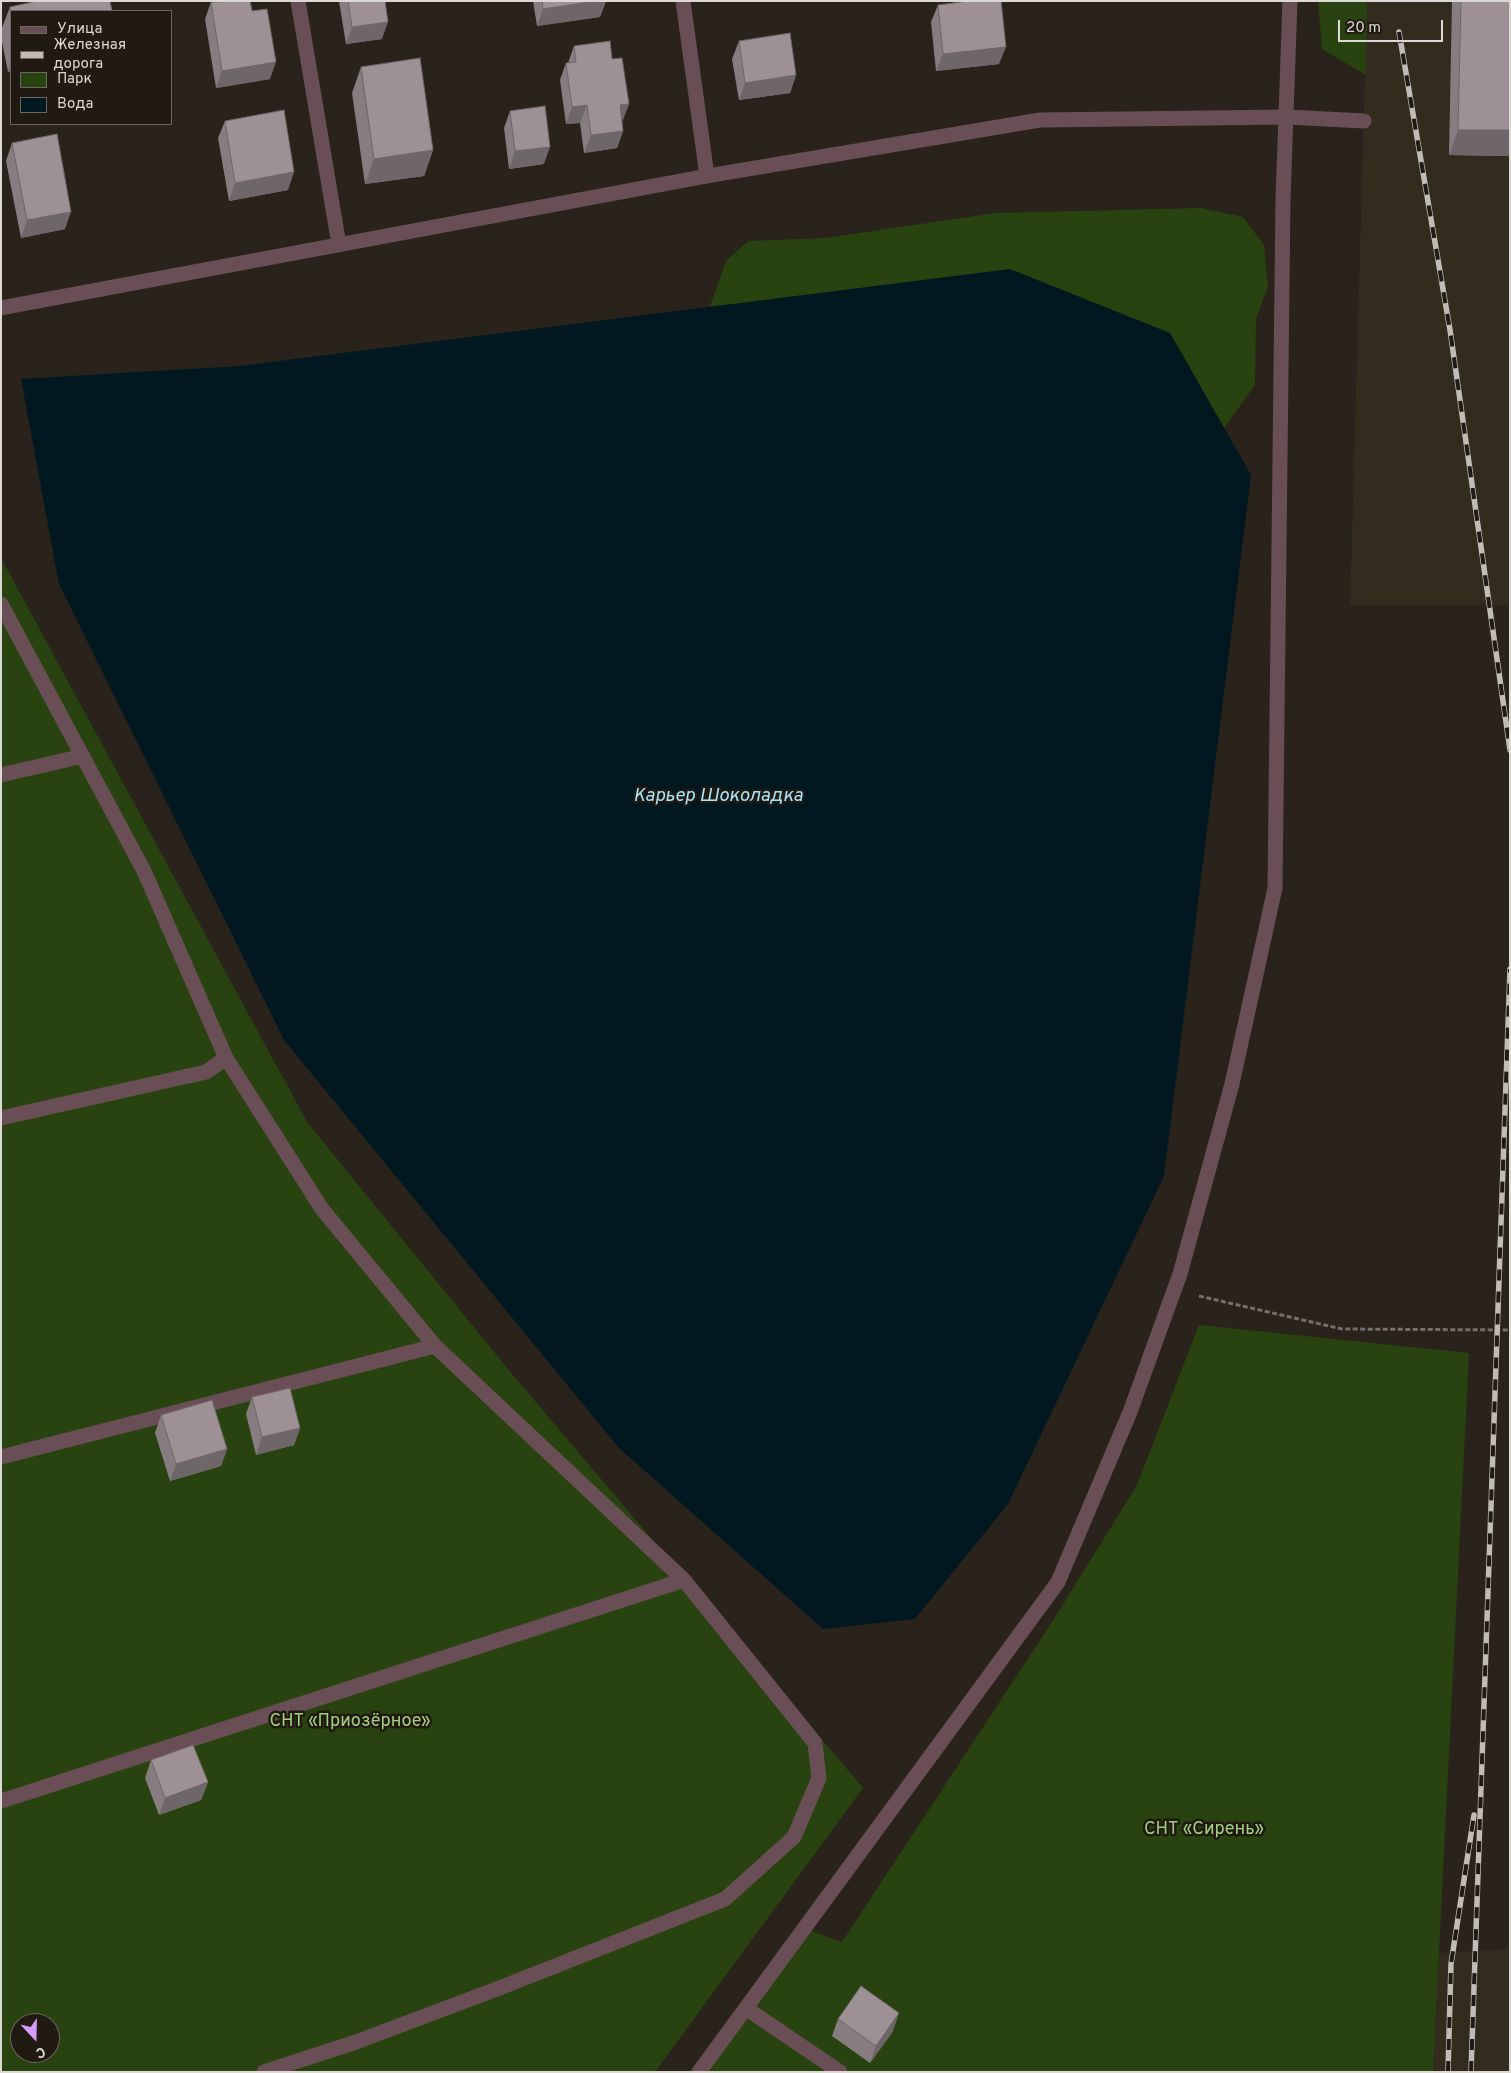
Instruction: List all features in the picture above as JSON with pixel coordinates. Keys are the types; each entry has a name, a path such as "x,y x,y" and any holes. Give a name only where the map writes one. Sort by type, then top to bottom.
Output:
{"street":[{"path":"298,1 339,245"},
{"path":"683,1 707,176"},
{"path":"699,2072 1058,1582 1130,1412 1174,1291 1232,1084 1275,888 1283,199 1290,1"},
{"path":"1,308 707,176 1040,120 1287,117 1364,121"},
{"path":"1,604 144,871 226,1058 322,1209 435,1346 684,1580 815,1743 819,1778 794,1837 725,1899 356,2042 264,2072"},
{"path":"1,775 83,756"},
{"path":"1,1118 206,1072 226,1058"},
{"path":"1,1457 435,1346"},
{"path":"1,1801 684,1580"},
{"path":"747,2009 840,2072"}],"path":[{"path":"1174,1291 1342,1329 1510,1330"}],"shaded area":[{"path":"1367,1 1510,1 1509,605 1350,605"},
{"path":"1510,1949 1510,2072 1433,2072 1439,1953"}],"green space":[{"path":"1318,1 1367,1 1366,75 1322,49"},
{"path":"1201,208 1243,217 1264,245 1268,287 1256,318 1255,385 1224,428 1170,333 710,306 726,261 748,241 825,238 996,213"},
{"name":"СНТ «Приозёрное»","path":"1,558 307,1122 507,1368 863,1788 655,2072 1,2072"},
{"name":"СНТ «Сирень»","path":"1199,1325 1469,1353 1433,2072 691,2072 805,1929 842,1942 1054,1619 1137,1485"}],"water":[{"name":"Карьер Шоколадка","path":"1010,269 1170,333 1251,475 1164,1176 1008,1504 915,1619 823,1629 619,1448 284,1040 59,584 21,379 240,366"}],"building":[{"path":"37,1 110,1 112,10 10,10 10,7"},
{"path":"250,1 252,11 267,9 276,62 222,71 211,2"},
{"path":"348,1 385,1 388,22 352,27"},
{"path":"542,1 595,1 543,9"},
{"path":"969,1 1001,1 1006,47 943,54 938,5"},
{"path":"1461,1 1510,1 1510,130 1458,130"},
{"path":"790,33 796,75 745,83 739,41"},
{"path":"610,41 612,59 622,58 629,104 620,105 623,131 591,135 587,105 572,107 566,63 576,62 574,46"},
{"path":"420,58 433,150 374,159 361,67"},
{"path":"545,106 550,147 515,151 510,111"},
{"path":"284,110 294,172 235,183 225,121"},
{"path":"57,134 71,212 27,220 12,143"},
{"path":"290,1388 300,1428 262,1437 252,1397"},
{"path":"212,1400 227,1449 176,1464 161,1415"},
{"path":"193,1745 208,1782 165,1798 151,1760"},
{"path":"861,1986 899,2013 876,2046 838,2019"}],"railway":[{"path":"1399,32 1450,330 1510,750"},
{"path":"1471,2072 1510,969"},
{"path":"1448,2072 1451,1964 1474,1815"}]}
